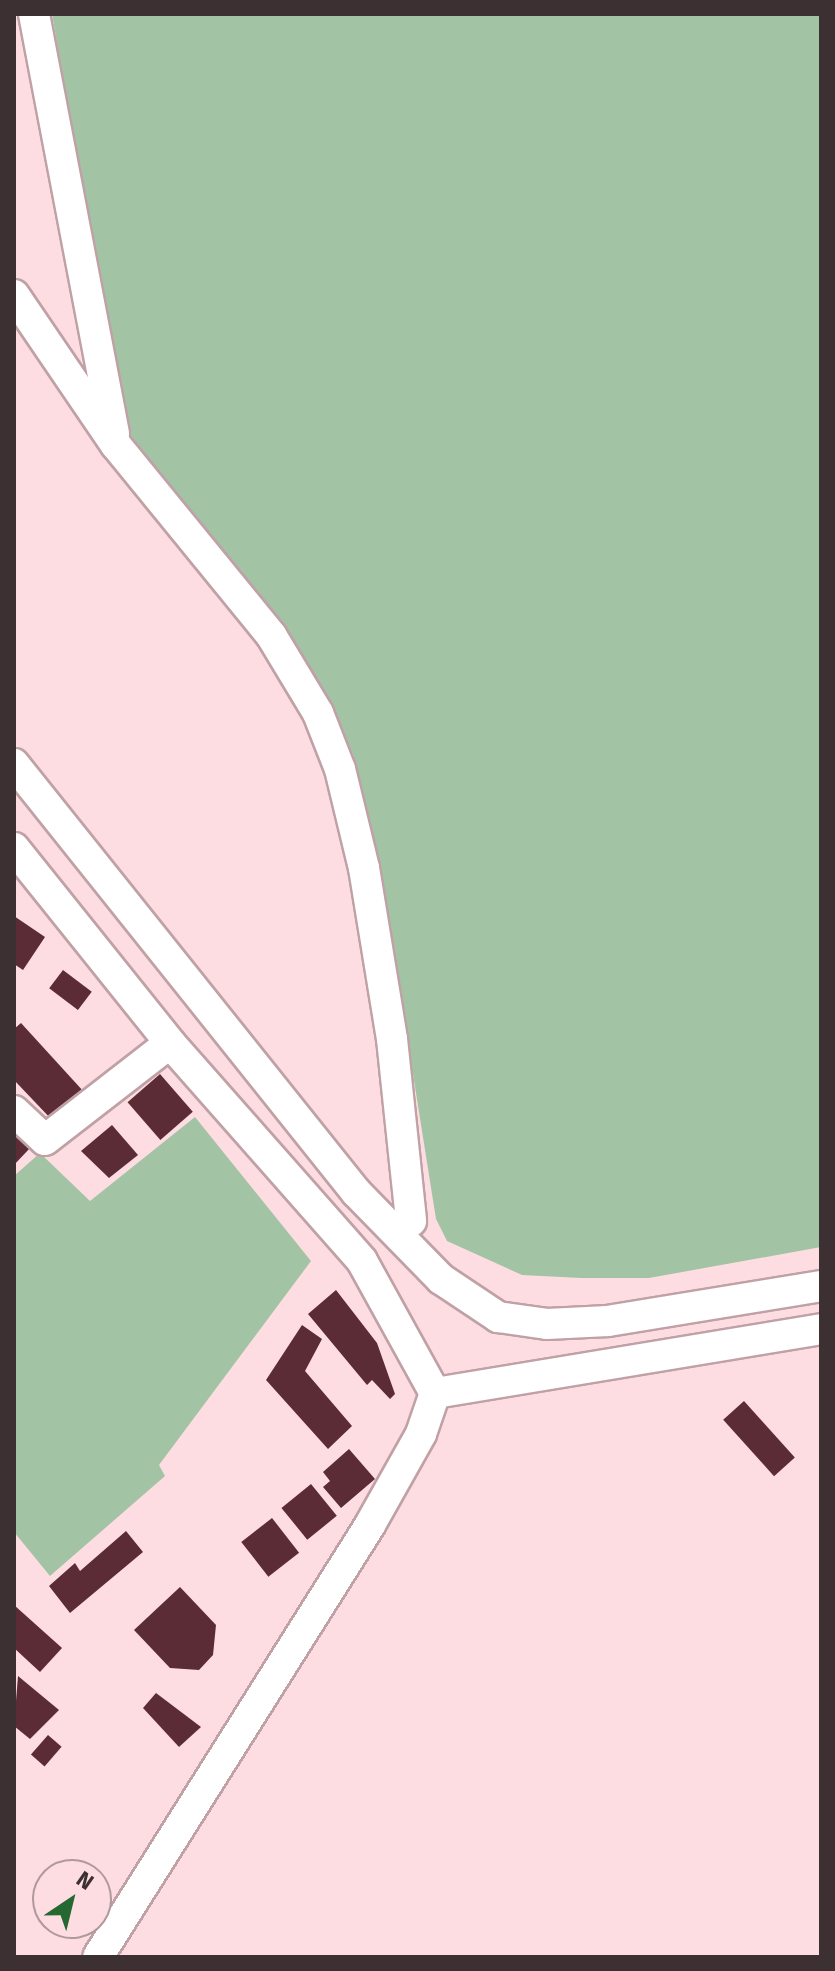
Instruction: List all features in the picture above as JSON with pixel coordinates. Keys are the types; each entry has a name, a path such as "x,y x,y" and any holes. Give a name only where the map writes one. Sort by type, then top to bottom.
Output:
{"street":[{"path":"34,14 116,445"},
{"path":"14,295 116,445 271,635 318,713 340,769 364,868 392,1039 411,1221"},
{"path":"14,764 356,1192 441,1279 498,1317 547,1324 608,1321 821,1286"},
{"path":"14,848 170,1043 362,1261 435,1393 421,1434 370,1525 98,1957"},
{"path":"14,1111 45,1140 170,1043"},
{"path":"435,1393 821,1329"}],"green space":[{"path":"52,14 821,14 821,1247 649,1278 581,1278 522,1275 447,1241 436,1219 381,873 353,754 314,675 137,455 121,411"},
{"path":"195,1117 311,1261 159,1465 165,1476 50,1576 14,1532 14,1176 40,1153 90,1201"}],"building":[{"path":"14,916 45,937 23,970 14,964"},
{"path":"63,970 92,992 78,1010 49,988"},
{"path":"21,1023 84,1092 53,1121 14,1080 14,1029"},
{"path":"160,1074 193,1112 160,1140 128,1102"},
{"path":"112,1125 138,1155 109,1178 81,1151"},
{"path":"14,1133 30,1148 14,1165"},
{"path":"336,1290 377,1343 395,1394 390,1399 372,1380 367,1385 308,1314"},
{"path":"302,1325 322,1339 305,1371 352,1426 328,1449 266,1380"},
{"path":"744,1401 795,1457 774,1476 723,1420"},
{"path":"349,1449 375,1479 341,1508 323,1487 330,1481 323,1472"},
{"path":"311,1484 337,1516 307,1540 281,1508"},
{"path":"272,1518 299,1553 268,1577 241,1542"},
{"path":"126,1531 143,1552 70,1613 49,1586 75,1563 80,1571"},
{"path":"180,1587 216,1625 213,1655 199,1670 170,1668 134,1630"},
{"path":"14,1605 62,1648 40,1672 14,1648"},
{"path":"18,1676 59,1710 30,1739 14,1726"},
{"path":"156,1693 201,1727 179,1747 143,1708"},
{"path":"48,1735 62,1747 45,1766 31,1755"}]}
